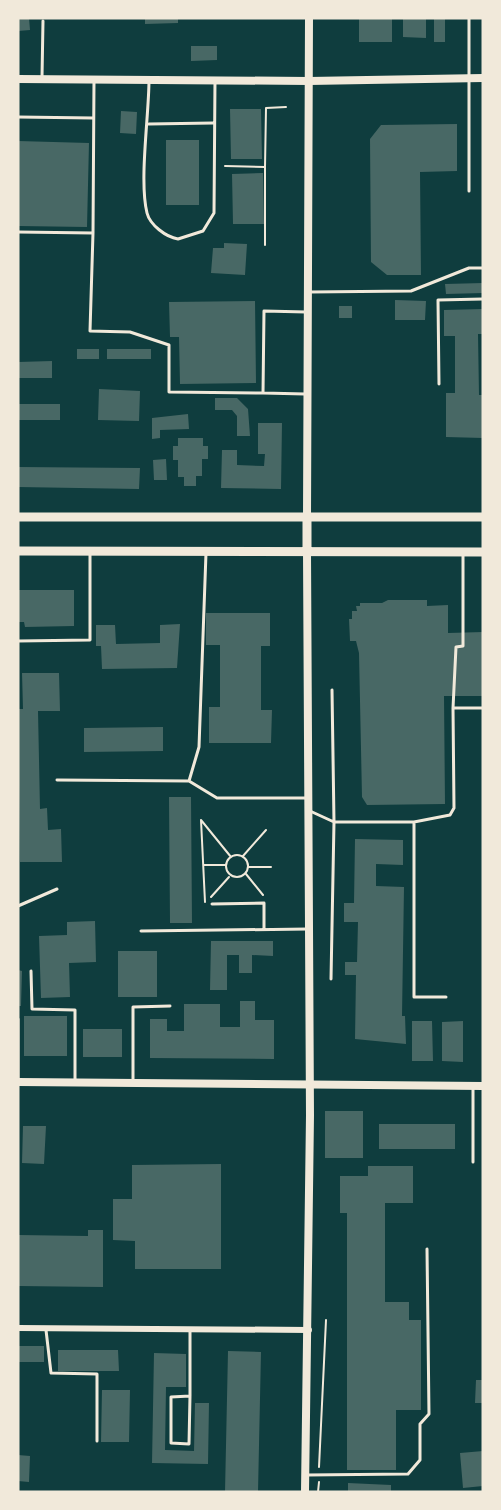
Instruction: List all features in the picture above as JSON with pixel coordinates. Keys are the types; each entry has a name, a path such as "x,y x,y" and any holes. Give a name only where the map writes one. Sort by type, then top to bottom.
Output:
{"main road":[{"path":"305,1492 309,1330 310,1084 307,798 309,18"},
{"path":"18,517 483,517"},
{"path":"18,551 483,552"}],"street":[{"path":"18,79 149,78 309,81 483,78"},
{"path":"18,1082 483,1086"},
{"path":"18,1328 309,1330"}],"lane":[{"path":"469,18 469,191"},
{"path":"42,79 43,21"},
{"path":"149,78 145,191 147,214 153,223 173,238 190,237 207,228 215,207 213,123 215,79"},
{"path":"94,79 90,331 130,332 169,345 170,393 307,394"},
{"path":"18,117 93,118"},
{"path":"149,124 213,123"},
{"path":"18,232 93,232"},
{"path":"308,292 411,291 469,268 483,268"},
{"path":"439,384 438,300 483,299"},
{"path":"263,393 264,311 308,312"},
{"path":"18,641 90,640 90,552"},
{"path":"308,810 334,822 414,822 450,815 454,808 453,708 456,647 463,646 463,552"},
{"path":"189,781 199,747 206,553"},
{"path":"331,979 334,822 332,690"},
{"path":"453,708 483,708"},
{"path":"57,780 189,781 217,798 307,798"},
{"path":"414,822 414,997 446,997"},
{"path":"18,906 57,889"},
{"path":"212,904 264,903 264,928"},
{"path":"141,932 308,929"},
{"path":"32,971 32,1009 75,1010 75,1082"},
{"path":"133,1083 133,1007 170,1006"},
{"path":"18,1019 18,1082"},
{"path":"473,1086 473,1162"},
{"path":"305,1475 408,1474 420,1460 420,1424 429,1414 427,1249"},
{"path":"46,1328 51,1373 97,1374 97,1441"},
{"path":"190,1329 190,1396 189,1444 171,1443 171,1396 190,1396"}],"path":[{"path":"265,245 266,108 286,107"},
{"path":"225,166 265,166"},
{"path":"231,857 201,820 205,904 230,876 246,874"},
{"path":"230,876 225,865 226,860 243,856 267,830"},
{"path":"243,856 249,867"},
{"path":"204,865 225,865"},
{"path":"249,867 271,867"},
{"path":"246,874 249,867"},
{"path":"246,874 266,899"},
{"path":"318,1492 326,1320"}],"building":[{"path":"18,18 29,18 30,30 18,31"},
{"path":"145,18 178,18 178,23 145,24"},
{"path":"359,18 392,18 392,42 359,42"},
{"path":"403,18 426,18 426,38 403,37"},
{"path":"434,18 445,18 445,42 434,42"},
{"path":"191,46 217,46 217,60 191,61"},
{"path":"230,109 261,109 262,159 231,159"},
{"path":"121,111 137,112 136,134 120,133"},
{"path":"457,124 457,171 420,172 421,275 387,275 371,262 370,139 381,125"},
{"path":"166,140 199,140 199,205 166,205"},
{"path":"18,141 89,143 87,227 18,226"},
{"path":"263,173 264,224 233,224 232,174"},
{"path":"224,243 247,244 245,275 211,273 213,248 224,248"},
{"path":"483,283 483,293 446,294 445,284"},
{"path":"395,300 426,301 425,320 395,320"},
{"path":"255,301 256,383 180,384 179,337 170,337 169,302"},
{"path":"339,306 352,306 352,318 339,318"},
{"path":"483,309 483,334 478,334 479,395 483,395 483,438 446,437 446,393 455,393 455,336 444,336 444,310"},
{"path":"77,349 99,349 99,359 77,359"},
{"path":"107,349 151,349 151,359 107,359"},
{"path":"52,361 52,378 18,378 18,362"},
{"path":"99,389 140,391 139,421 98,420"},
{"path":"215,398 237,398 248,409 250,436 237,436 237,416 232,410 215,410"},
{"path":"18,404 60,404 60,420 18,420"},
{"path":"188,414 189,429 160,430 160,438 152,439 152,418"},
{"path":"258,423 282,423 281,489 221,488 222,450 237,450 237,465 264,466 265,454 258,454"},
{"path":"178,438 203,438 203,446 208,446 208,459 202,459 202,476 196,476 196,486 184,486 184,477 178,477 178,460 173,460 173,446 178,446"},
{"path":"166,459 167,480 154,480 153,460"},
{"path":"18,467 140,468 139,489 18,487"},
{"path":"18,590 74,590 74,626 25,627 24,622 18,622"},
{"path":"388,600 427,600 427,606 448,605 448,633 483,632 483,696 444,696 445,804 367,805 362,797 359,653 356,641 350,641 349,619 352,619 352,611 357,611 356,606 360,606 360,603 382,603"},
{"path":"206,613 270,613 270,646 261,646 261,710 272,710 271,743 209,743 209,707 220,707 220,645 206,645"},
{"path":"180,624 177,668 102,669 101,646 96,646 96,625 115,625 116,644 160,643 160,625"},
{"path":"22,673 59,673 60,711 38,711 40,809 47,808 48,830 61,829 62,862 20,862 18,709 23,709"},
{"path":"163,727 163,751 84,752 84,728"},
{"path":"169,797 191,797 192,923 170,923"},
{"path":"355,839 403,840 403,865 376,864 376,886 404,887 402,1016 405,1016 406,1044 355,1039 356,975 345,975 345,962 357,962 358,922 344,922 344,903 354,903"},
{"path":"95,921 96,962 69,963 70,997 41,998 39,936 67,935 67,922"},
{"path":"211,941 273,941 273,956 252,955 252,973 239,973 239,955 227,955 227,990 210,990"},
{"path":"118,951 157,951 157,997 118,997"},
{"path":"18,970 22,971 21,1006 18,1006"},
{"path":"240,1001 255,1001 255,1020 274,1020 274,1059 150,1058 150,1019 167,1019 167,1031 184,1031 184,1004 220,1004 220,1027 240,1027"},
{"path":"24,1016 67,1016 67,1056 24,1056"},
{"path":"412,1021 432,1021 433,1061 412,1061"},
{"path":"463,1021 463,1062 442,1061 442,1022"},
{"path":"83,1029 122,1029 122,1057 83,1057"},
{"path":"325,1111 363,1111 363,1158 325,1158"},
{"path":"379,1124 455,1124 455,1149 379,1149"},
{"path":"23,1126 46,1126 44,1164 22,1163"},
{"path":"221,1164 221,1269 135,1269 135,1241 113,1240 113,1199 132,1199 132,1165"},
{"path":"368,1166 413,1166 413,1203 385,1203 385,1302 409,1302 409,1320 421,1320 421,1410 396,1410 396,1470 347,1470 347,1213 340,1213 340,1176 368,1176"},
{"path":"88,1230 103,1230 103,1287 18,1286 18,1235 88,1236"},
{"path":"18,1346 44,1346 44,1362 18,1362"},
{"path":"58,1350 118,1350 119,1371 58,1371"},
{"path":"228,1351 261,1352 258,1492 225,1492"},
{"path":"154,1353 186,1354 186,1387 166,1387 165,1450 194,1451 195,1403 209,1403 208,1464 152,1463"},
{"path":"476,1380 483,1380 483,1403 475,1403"},
{"path":"102,1390 130,1390 129,1442 101,1442"},
{"path":"483,1451 483,1486 463,1488 460,1453"},
{"path":"18,1455 30,1456 29,1482 18,1481"},
{"path":"348,1483 391,1485 391,1492 348,1492"}]}
